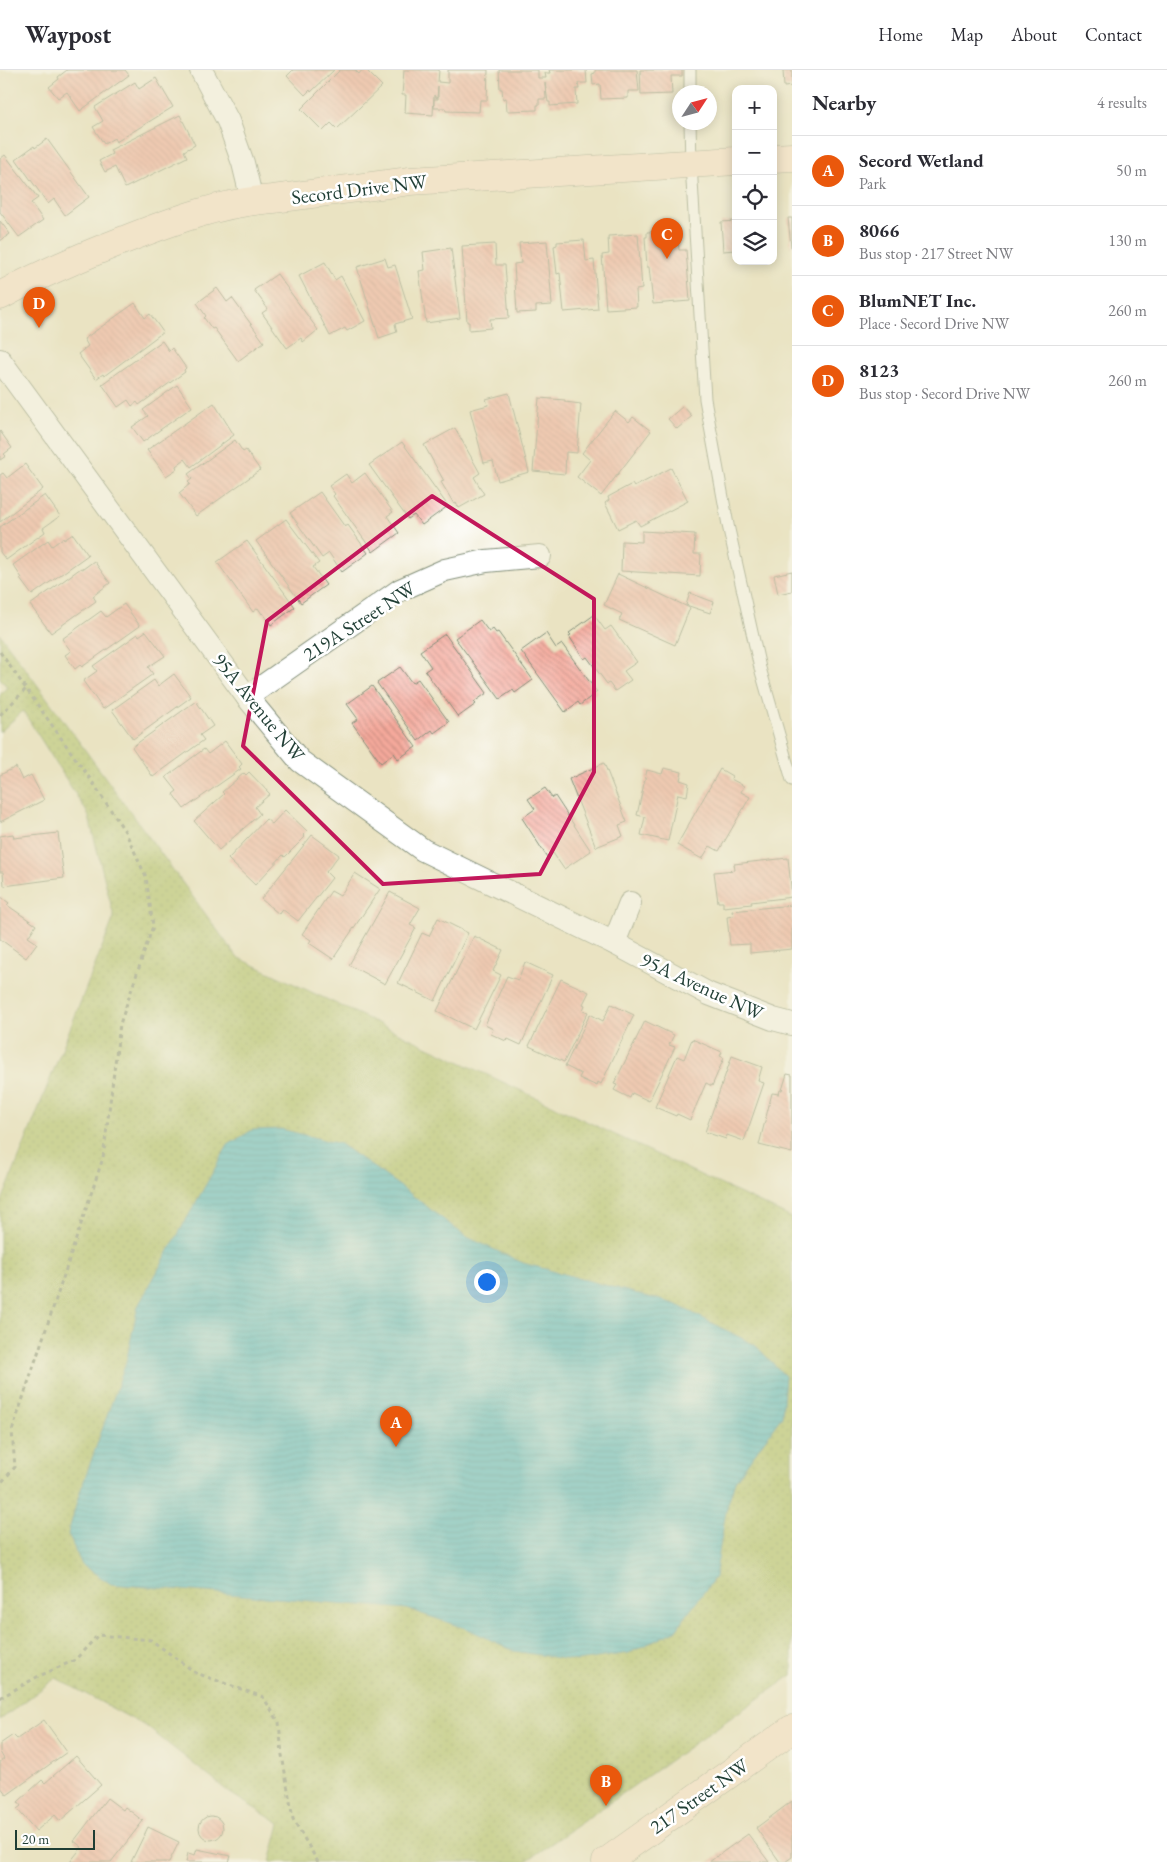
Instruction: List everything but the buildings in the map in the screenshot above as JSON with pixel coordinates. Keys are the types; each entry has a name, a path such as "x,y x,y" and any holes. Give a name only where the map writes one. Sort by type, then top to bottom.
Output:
{"street":[{"path":"201,70 228,121 243,163 252,200"},
{"path":"777,158 792,157"},
{"name":"Secord Drive NW","path":"0,296 38,276 174,221 252,200 273,199 410,181 732,161"},
{"name":"95A Avenue NW","path":"0,360 247,697 300,761 423,850 614,943 710,994 773,1019 792,1024"},
{"name":"219A Street NW","path":"247,697 400,590 445,570 486,561 540,556"},
{"path":"614,943 630,903"},
{"name":"217 Street NW","path":"606,1862 792,1730"}],"lane":[{"path":"690,70 690,85"},
{"path":"690,130 706,399 728,525 760,668 792,780"}],"path":[{"path":"0,652 94,782 126,833 146,877 153,926 120,1024 103,1158 12,1432 15,1467 0,1484"},
{"path":"0,715 27,688"},
{"path":"0,1698 37,1677 74,1660 98,1635 151,1640 196,1673 262,1697 279,1722 282,1754 293,1819 318,1862"}],"highlighted area":[{"path":"432,496 594,599 594,772 540,874 383,884 243,746 267,621"}],"green space":[{"path":"0,634 237,957 792,1218 792,1675 525,1862 270,1862 280,1824 230,1793 147,1727 56,1678 0,1720 0,1206 114,917 88,814 23,711 0,732 0,695 7,687 0,678"}],"water":[{"path":"281,1129 340,1144 404,1189 465,1236 523,1263 675,1304 755,1345 785,1376 782,1416 735,1481 726,1510 715,1577 675,1631 629,1653 577,1661 514,1651 468,1629 407,1609 111,1584 82,1565 68,1534 78,1498 126,1362 138,1306 228,1145 252,1130"}],"place":[{"name":"BlumNET Inc.","path":"667,259"},
{"name":"8123","path":"39,328"},
{"name":"Secord Wetland","path":"396,1447"},
{"name":"8066","path":"606,1806"}]}
